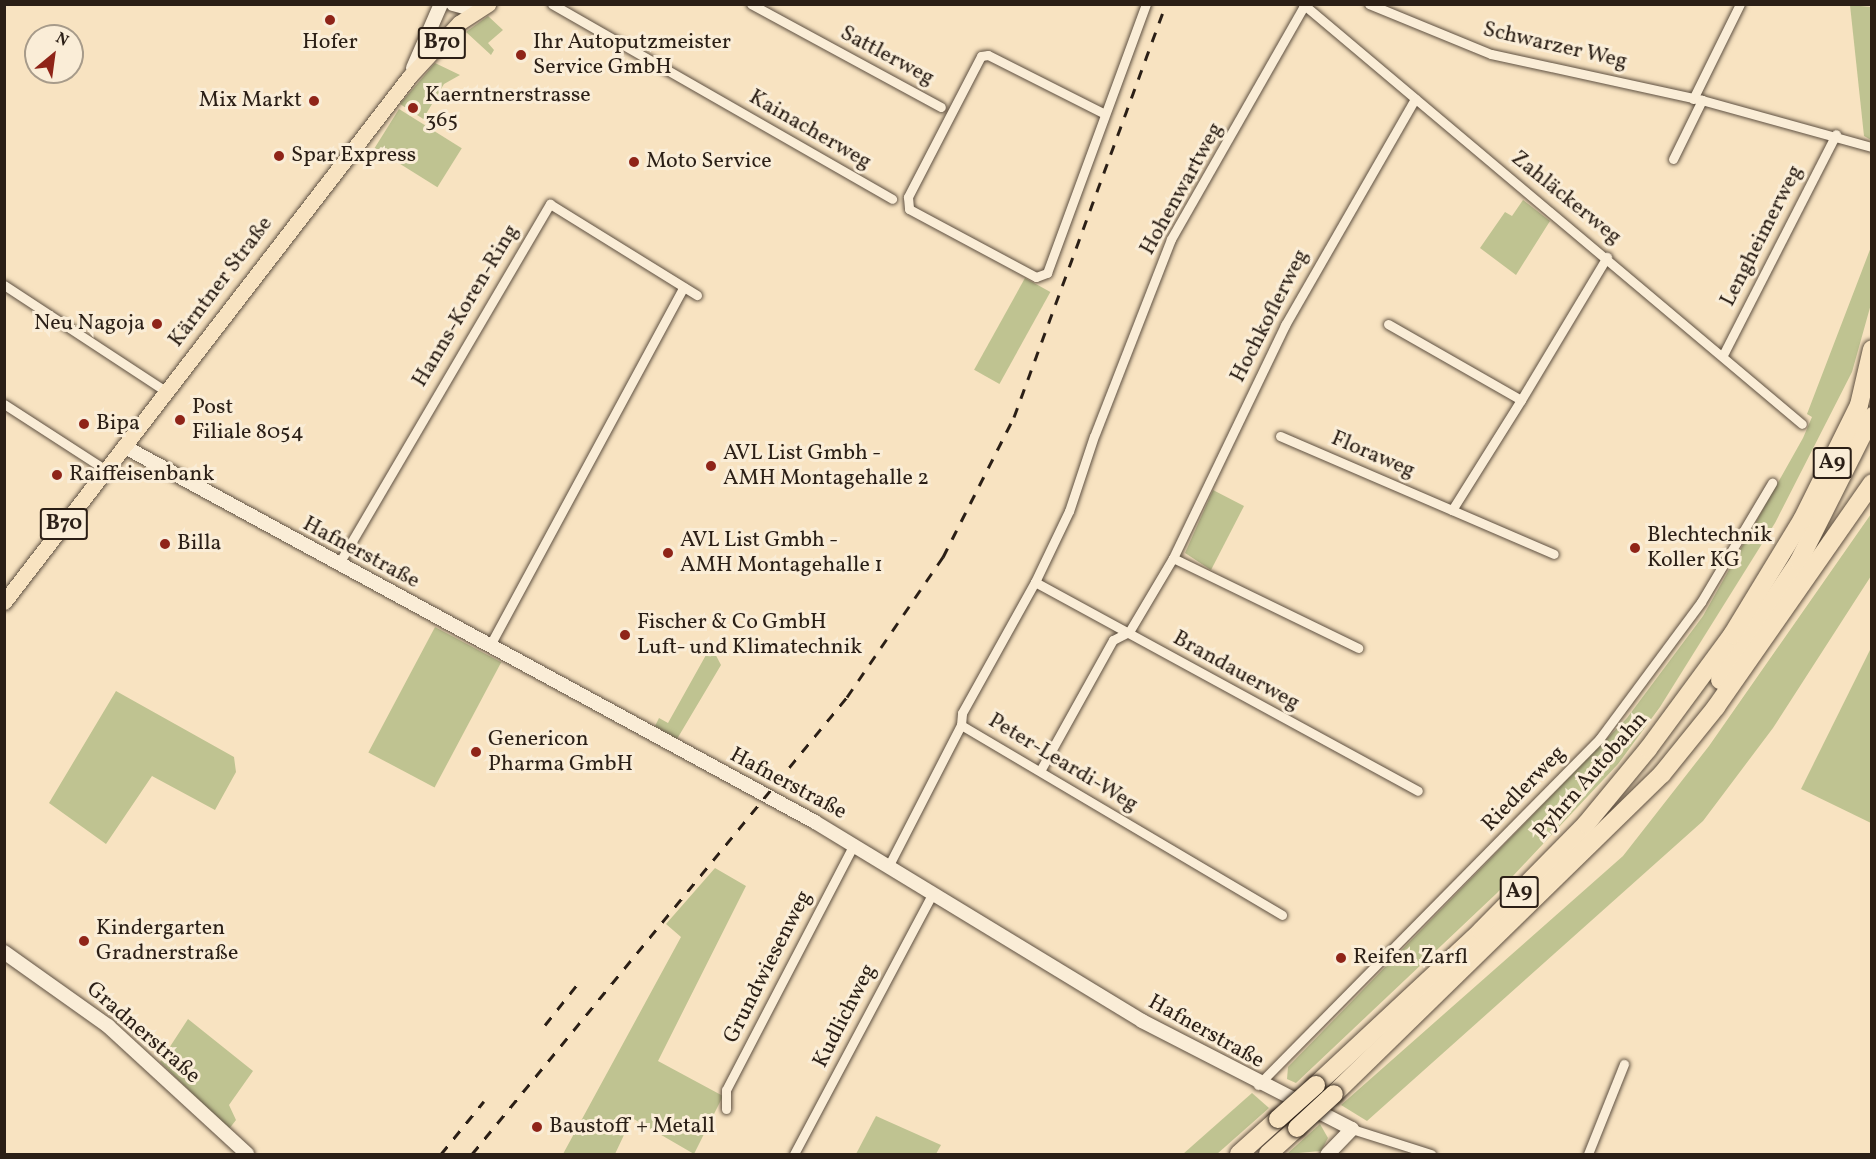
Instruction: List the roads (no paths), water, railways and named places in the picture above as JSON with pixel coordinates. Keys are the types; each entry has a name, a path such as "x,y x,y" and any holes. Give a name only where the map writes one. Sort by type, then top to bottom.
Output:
{"highway":[{"name":"Pyhrn Autobahn","path":"1239,1155 1497,914 1586,824 1648,749 1781,557 1865,411 1872,349"},
{"path":"1614,823 1707,700 1799,561 1865,411 1872,381"},
{"name":"Pyhrn Autobahn","path":"1268,1155 1614,823 1716,707 1872,483"}],"main road":[{"name":"Kärntner Straße","path":"4,602 409,77 482,7"}],"street":[{"path":"409,77 441,4"},
{"path":"453,4 482,7"},
{"name":"Kainacherweg","path":"552,4 892,199"},
{"name":"Sattlerweg","path":"751,4 941,107"},
{"path":"1105,114 988,55 981,56 908,197 909,209 1035,278 1047,273 1146,4"},
{"name":"Schwarzer Weg","path":"1369,4 1491,54 1698,100 1836,134 1872,147"},
{"path":"1673,159 1740,4"},
{"name":"Zahläckerweg","path":"1305,6 1607,257 1802,424"},
{"name":"Hohenwartweg","path":"1035,582 1070,511 1095,435 1171,239 1305,6"},
{"name":"Hochkoflerweg","path":"1040,771 1113,640 1129,632 1173,558 1285,325 1415,99"},
{"name":"Lengheimerweg","path":"1723,355 1836,134"},
{"name":"Hanns-Koren-Ring","path":"338,565 550,204 697,295"},
{"path":"1452,510 1607,257"},
{"path":"4,285 167,392"},
{"path":"489,647 684,287"},
{"path":"1388,324 1521,400"},
{"path":"4,404 106,471"},
{"name":"Floraweg","path":"1280,436 1554,554"},
{"name":"Hafnerstraße","path":"125,447 854,844 932,895 1258,1084 1352,1129 1431,1155"},
{"name":"Riedlerweg","path":"1258,1084 1600,738 1701,602 1772,483"},
{"path":"1173,558 1358,648"},
{"path":"961,725 962,713 1035,582"},
{"name":"Brandauerweg","path":"1035,582 1419,791"},
{"name":"Peter-Leardi-Weg","path":"889,865 961,725 1282,915"},
{"name":"Grundwiesenweg","path":"726,1109 726,1090 854,844"},
{"name":"Kudlichweg","path":"794,1155 932,895"},
{"name":"Gradnerstraße","path":"4,952 108,1026 247,1155"},
{"path":"1588,1155 1624,1064"},
{"path":"1328,1155 1352,1129"}],"railway":[{"path":"472,1154 847,697 943,557 1014,417 1166,4"},
{"path":"545,1025 580,981"},
{"path":"441,1154 484,1101"}],"place":[{"name":"Hofer","path":"330,20"},
{"name":"Ihr Autoputzmeister Service GmbH","path":"521,55"},
{"name":"Mix Markt","path":"314,101"},
{"name":"Kaerntnerstrasse 365","path":"413,108"},
{"name":"Spar Express","path":"279,156"},
{"name":"Moto Service","path":"634,162"},
{"name":"Neu Nagoja","path":"157,324"},
{"name":"Post Filiale 8054","path":"180,420"},
{"name":"Bipa","path":"84,424"},
{"name":"AVL List Gmbh - AMH Montagehalle 2","path":"711,466"},
{"name":"Raiffeisenbank","path":"57,475"},
{"name":"Billa","path":"165,544"},
{"name":"Blechtechnik Koller KG","path":"1635,548"},
{"name":"AVL List Gmbh - AMH Montagehalle 1","path":"668,553"},
{"name":"Fischer & Co GmbH Luft- und Klimatechnik","path":"625,635"},
{"name":"Genericon Pharma GmbH","path":"476,752"},
{"name":"Kindergarten Gradnerstraße","path":"84,941"},
{"name":"Reifen Zarfl","path":"1341,958"},
{"name":"Baustoff + Metall","path":"537,1127"}]}
